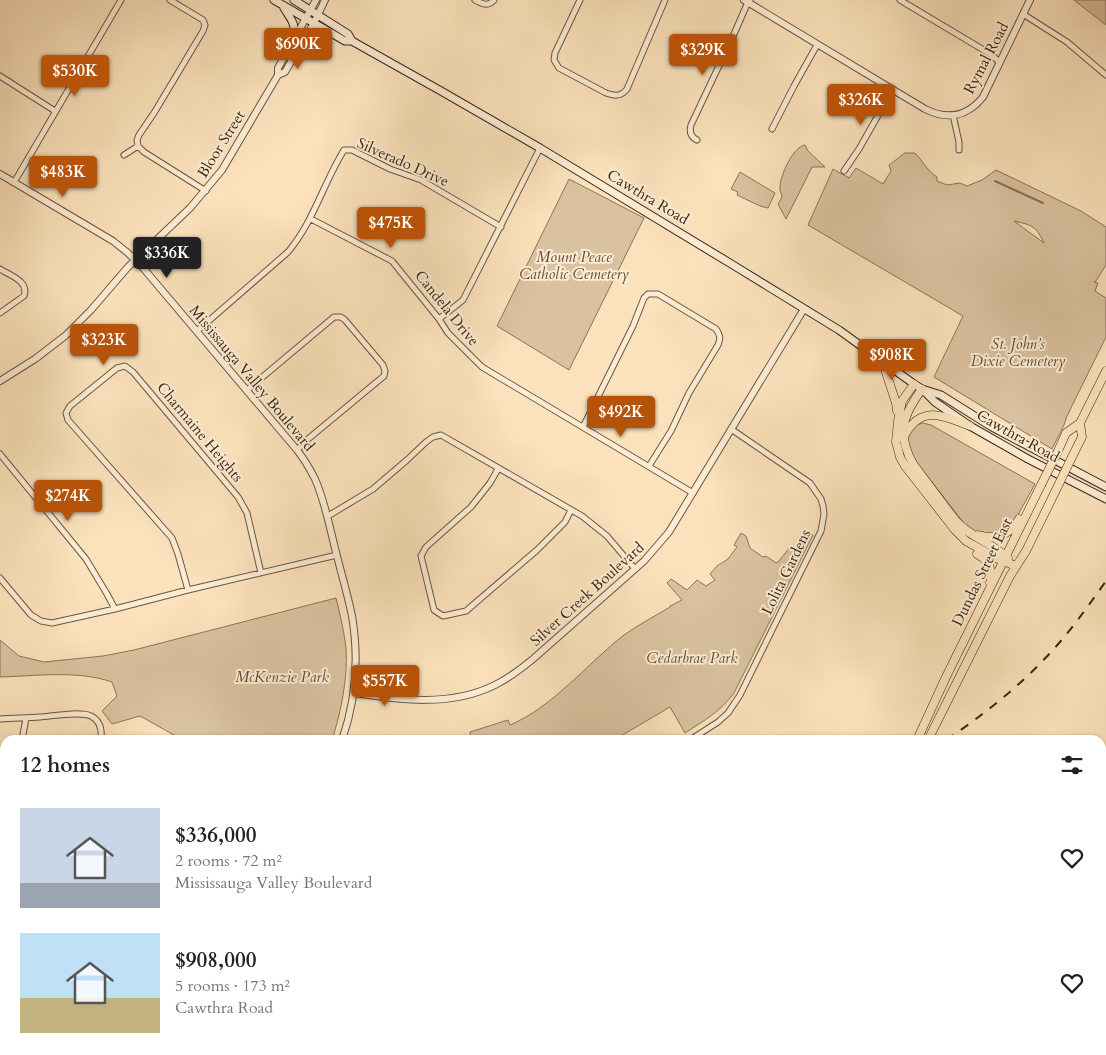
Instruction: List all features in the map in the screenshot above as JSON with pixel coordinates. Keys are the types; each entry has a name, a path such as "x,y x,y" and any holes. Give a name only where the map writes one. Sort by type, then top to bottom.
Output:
{"main road":[{"name":"Cawthra Road","path":"274,0 345,41 352,41 540,148 839,330 970,426 1028,459 1106,499"},
{"name":"Cawthra Road","path":"294,0 348,34 352,41"},
{"path":"282,5 294,24 294,40"},
{"path":"301,46 311,38 323,33 332,34"},
{"path":"882,360 896,403 898,421"},
{"name":"Dundas Street East","path":"919,735 1066,433 1080,423 1106,371"},
{"path":"914,384 902,401 898,421 896,442 904,466 966,542 976,548 1005,558 1016,566"},
{"name":"Cawthra Road","path":"922,389 941,394 992,427 1106,487"},
{"path":"922,389 910,405 904,421 904,436 908,454 913,464 962,529 986,538 1006,533 1012,530 1028,503 1034,498"},
{"path":"904,436 910,425 922,417 935,415 970,426"},
{"name":"Dundas Street East","path":"930,735 1010,576 1026,551 1082,437 1080,423"},
{"path":"969,532 1000,550 1005,558"},
{"path":"966,542 967,548 985,559 990,566 991,580 981,606"}],"street":[{"path":"14,182 121,0"},
{"path":"170,0 203,20 205,24 203,31 154,114 139,135 138,146 144,152 206,191"},
{"name":"Bloor Street","path":"0,381 62,339 136,260 206,191 222,170 278,75 278,68 316,0"},
{"name":"Bloor Street","path":"278,75 285,72 314,23 325,0"},
{"path":"475,0 484,5 494,0"},
{"path":"580,0 555,53 554,60 559,68 613,95 619,95 627,88 665,0"},
{"path":"900,0 992,55 1000,62"},
{"name":"Rymal Road","path":"953,115 966,112 983,97 1030,0"},
{"path":"697,140 692,138 690,125 734,34 747,1 932,112 953,115 959,150"},
{"path":"1023,14 1067,42 1106,75"},
{"path":"772,129 817,44"},
{"path":"0,76 56,110"},
{"path":"844,171 859,149 893,89"},
{"path":"124,156 138,146"},
{"path":"439,319 463,300 540,148"},
{"name":"Silverado Drive","path":"197,331 297,242 344,150 352,150 390,169 421,180 501,227"},
{"name":"Mississauga Valley Boulevard","path":"0,174 113,241 136,260 297,450 314,478 323,498 352,614 356,644 354,693 344,735"},
{"name":"Candela Drive","path":"310,219 392,261 448,333 482,367 692,493"},
{"path":"0,269 21,282 25,287 24,296 0,313"},
{"path":"583,427 633,326 644,298 648,294 658,294 716,329 721,339 689,393 671,431 649,466"},
{"name":"Silver Creek Boulevard","path":"354,693 431,700 462,697 493,686 517,672 533,659 644,562 669,532 804,309"},
{"path":"247,390 334,317 341,317 345,320 383,365 384,376 297,450"},
{"name":"Charmaine Heights","path":"188,590 172,538 68,420 66,413 70,406 118,368 126,366 133,372 238,497 247,513 261,573"},
{"name":"Lolita Gardens","path":"698,735 728,713 740,694 820,531 824,514 821,499 810,483 731,430"},
{"path":"328,516 373,489 426,442 433,437 441,435 582,516 607,536 635,569"},
{"path":"0,454 86,560 108,594 115,609"},
{"path":"498,469 490,483 471,507 426,547 421,556 434,610 443,616 466,611 537,550 564,522 571,510"},
{"path":"0,578 31,615 41,621 52,623 336,555"},
{"path":"0,719 85,714 92,716 98,721 102,730 102,735"},
{"path":"23,735 26,718"}],"green space":[{"path":"1074,0 1106,0 1106,25"},
{"path":"805,145 808,151 825,167 812,167 786,219 778,204 782,196 780,189 781,181 785,168 792,156"},
{"name":"St. John’s Dixie Cemetery","path":"905,153 915,153 930,172 937,177 937,181 947,185 960,183 967,186 982,180 996,170 1081,211 1106,227 1106,265 1094,282 1098,283 1095,291 1106,298 1106,337 1052,449 934,377 963,316 808,225 833,169 849,178 856,168 883,184 891,171 889,165","holes":["1014,221 1033,227 1044,243"]},
{"path":"740,172 775,193 768,208 737,195 738,192 731,189"},
{"name":"Mount Peace Catholic Cemetery","path":"569,179 644,218 569,370 497,326"},
{"path":"923,423 931,425 1035,484 1013,524 998,534 977,533 963,522 915,460 909,449 908,436 916,425"},
{"name":"Cedarbrae Park","path":"741,533 746,536 750,548 776,563 791,546 798,551 811,534 813,535 734,693 712,715 685,733 670,707 622,735 470,735 470,732 508,720 510,725 541,707 570,684 624,635 682,600 667,583 671,579 687,590 697,580 706,586 715,580 710,574 717,566 728,559 737,547 734,545"},
{"name":"McKenzie Park","path":"336,598 346,648 346,671 343,695 333,735 174,735 140,716 112,724 102,711 117,696 112,682 99,678 71,675 0,677 0,640 19,656 44,662 103,656 134,650"}],"waterway":[{"path":"995,181 1043,203"}],"railway":[{"path":"953,735 1002,699 1040,664 1073,626 1106,581"}]}
